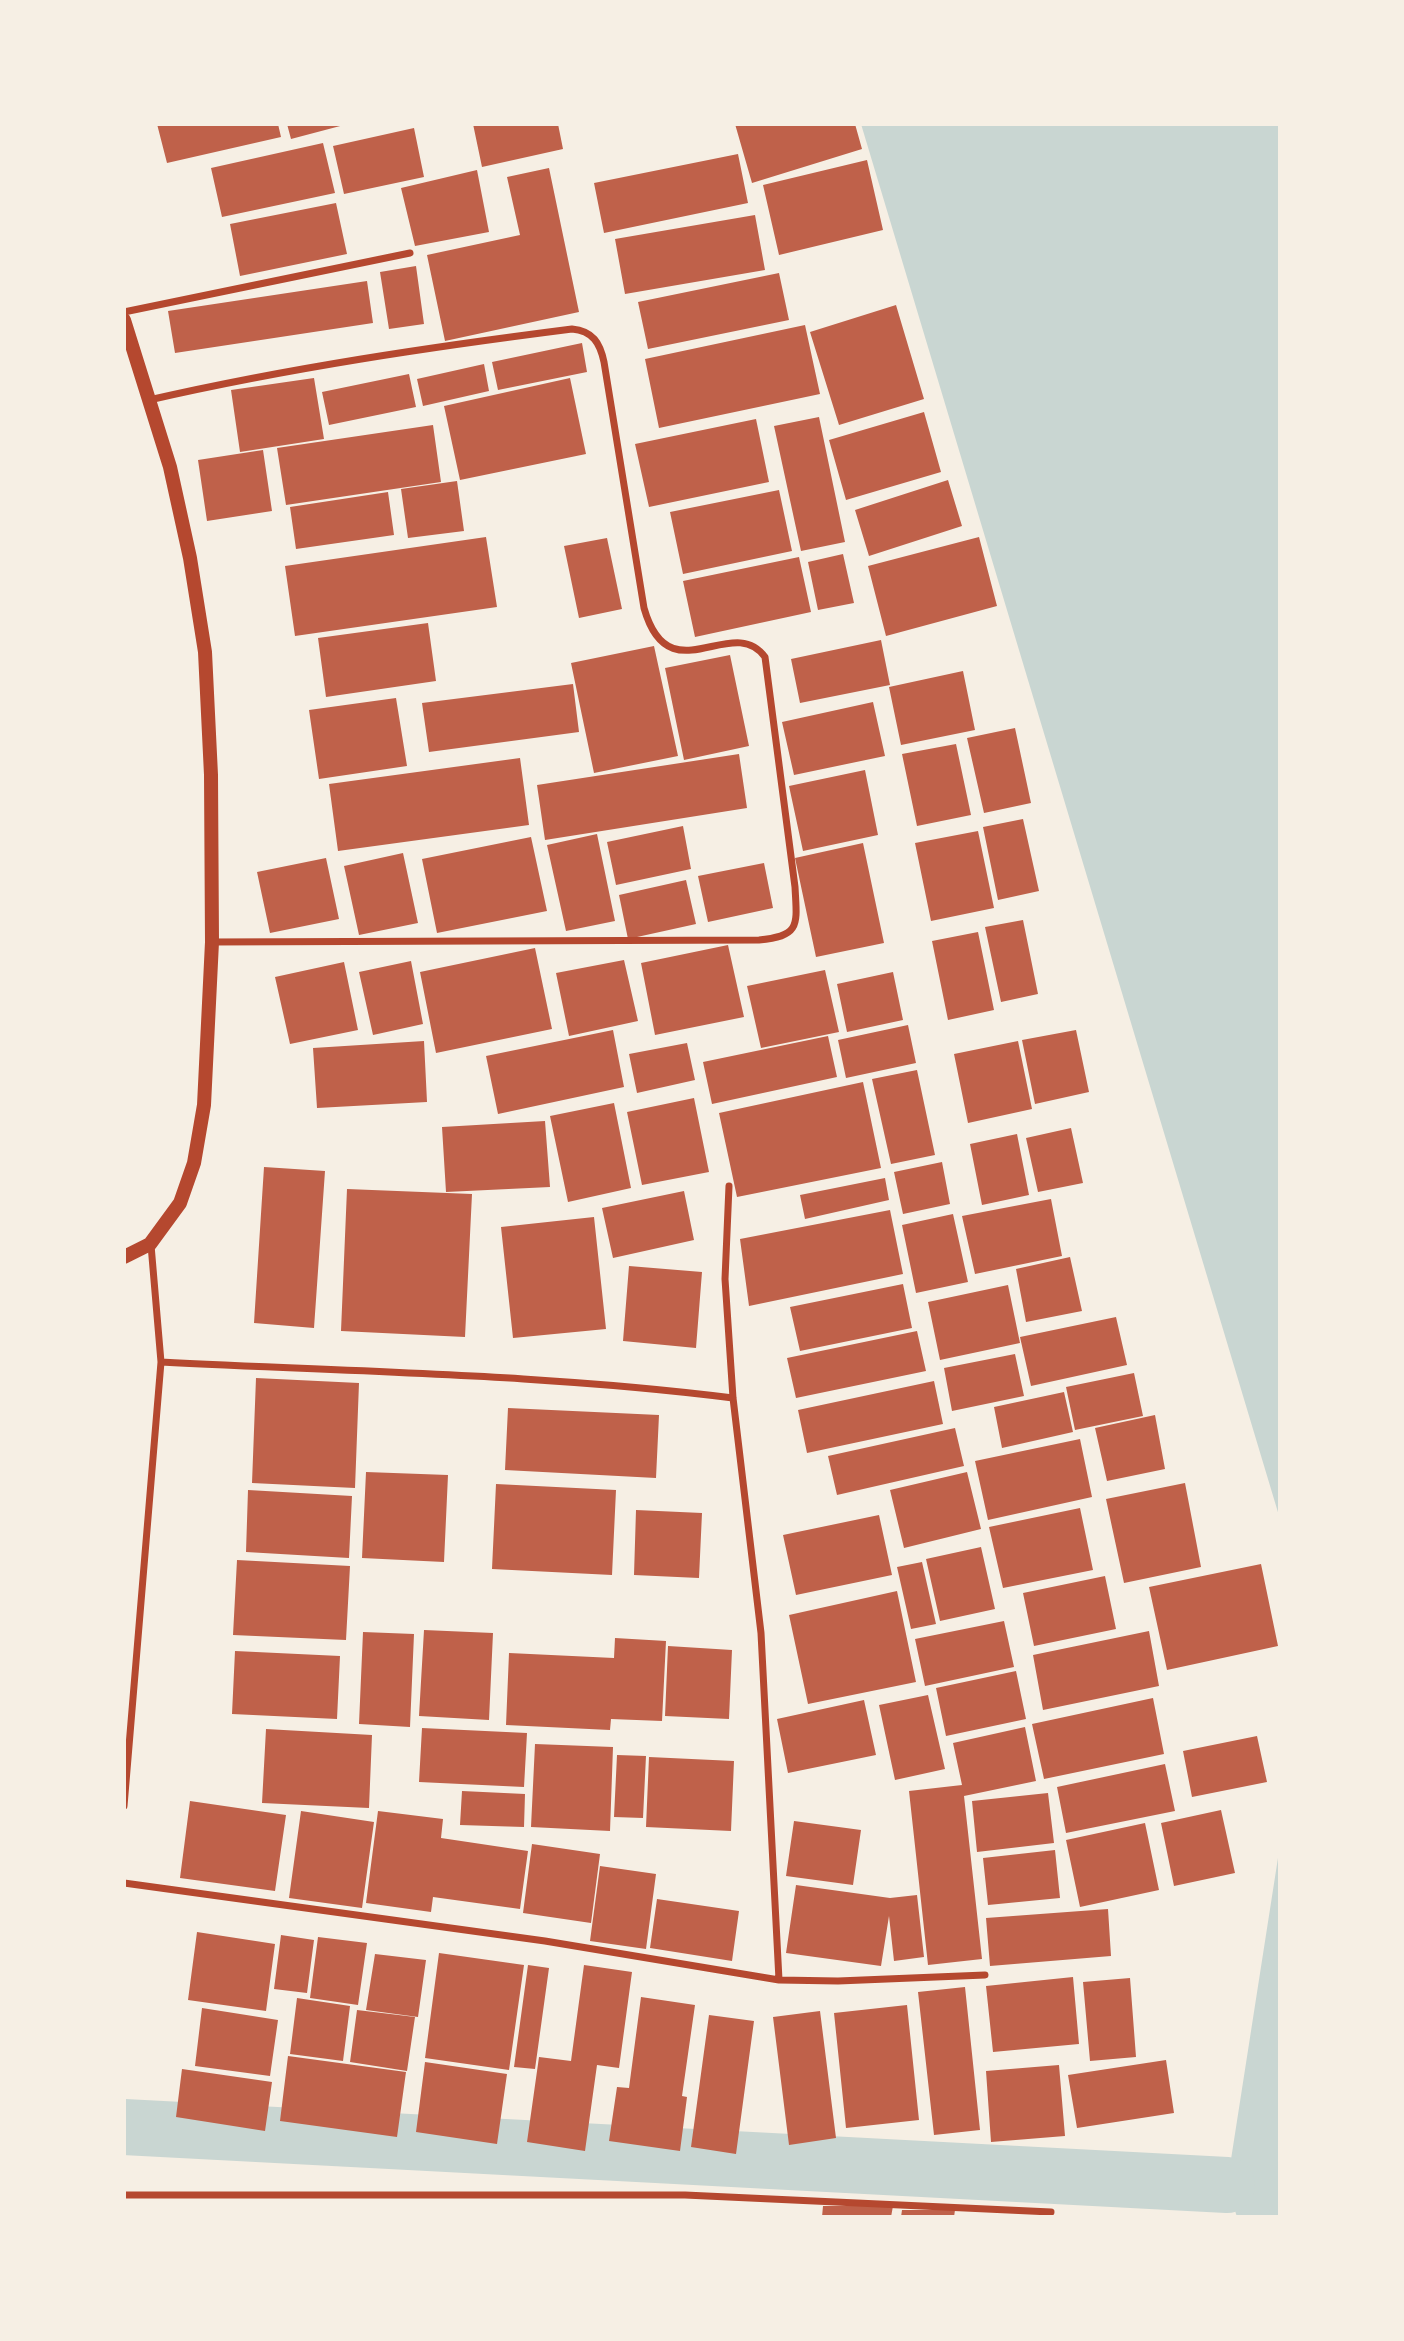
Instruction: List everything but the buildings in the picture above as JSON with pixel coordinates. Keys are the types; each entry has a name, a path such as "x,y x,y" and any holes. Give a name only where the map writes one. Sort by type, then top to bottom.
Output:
{"main road":[{"path":"124,320 170,467 191,558 205,652 211,775 212,942 204,1105 194,1163 180,1203 150,1244 124,1256"}],"street":[{"path":"124,312 410,253"},
{"path":"149,400 236,380 410,350 572,329 583,330 592,335 601,347 604,362 643,608 648,624 656,637 671,649 688,650 744,644 756,646 765,657 795,887 795,924 791,932 784,936 759,940 212,942"},
{"path":"729,1186 724,1279 733,1398 761,1633 779,1980"},
{"path":"124,1806 161,1362 150,1244"},
{"path":"161,1362 504,1378 656,1388 733,1398"},
{"path":"124,1883 545,1941 779,1980 838,1981 985,1975"},
{"path":"124,2195 685,2195 1051,2212"}],"shaded area":[{"path":"861,124 1280,124 1280,1519"},
{"path":"1280,1845 1280,2217 1237,2217 1227,2185"}],"waterway":[{"path":"124,2127 1227,2185"}]}
